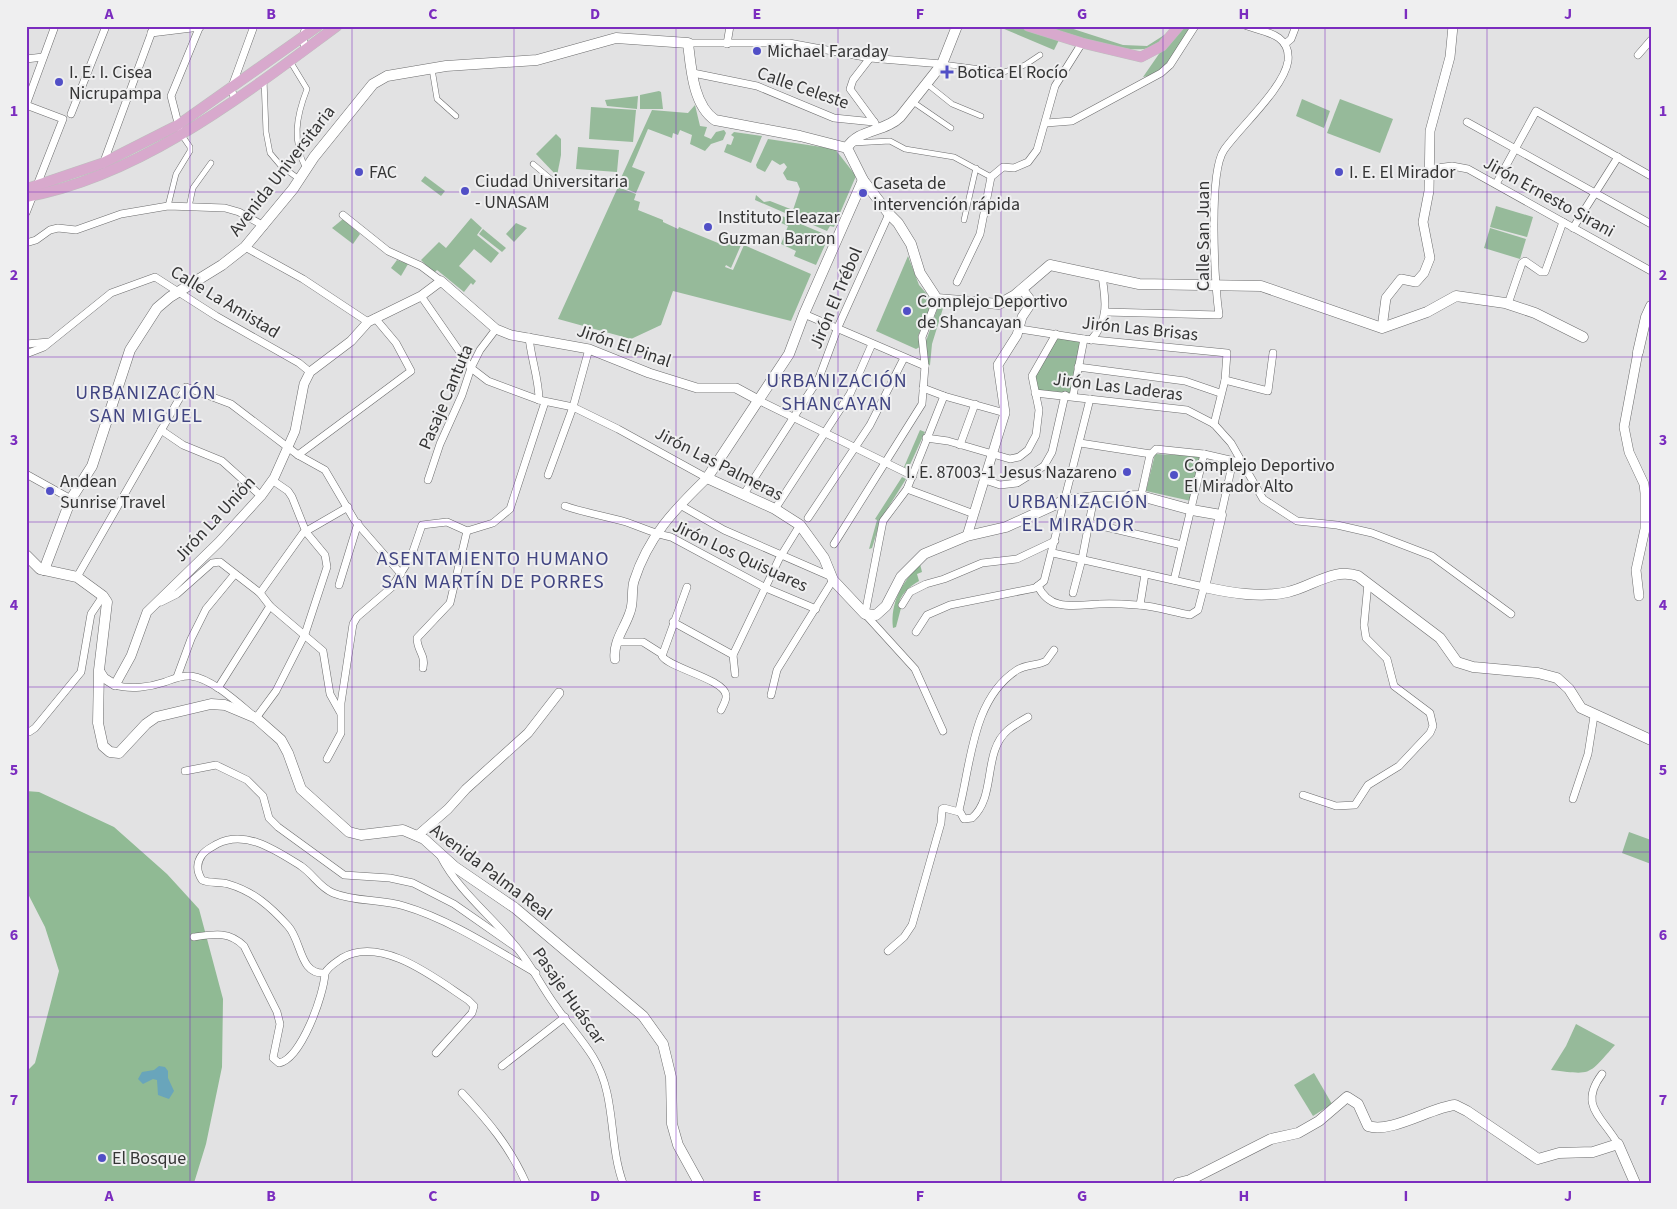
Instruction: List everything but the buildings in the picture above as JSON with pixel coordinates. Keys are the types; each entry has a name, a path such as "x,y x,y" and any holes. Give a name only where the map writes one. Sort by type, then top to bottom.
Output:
{"main road":[{"path":"30,192 104,174 179,130 233,94 318,26"},
{"path":"233,94 264,78 306,50 337,26"},
{"path":"688,43 701,104 707,115 715,120 847,144 877,126 893,124 913,102 942,64 957,26"},
{"path":"1028,26 1082,43 1140,57 1162,46 1179,26"},
{"name":"Avenida Universitaria","path":"44,570 71,499 92,466 130,350 157,308 222,265 245,247 264,226 373,84 387,76 432,68 537,60 616,38 688,43"},
{"path":"30,192 179,130"},
{"path":"847,144 863,180 888,214 898,223 911,244 920,273 937,299 999,304 1022,289 1050,265 1139,284 1215,287 1261,286 1382,328 1426,312 1456,296 1505,303 1535,313 1583,336"},
{"path":"707,478 760,401 789,354 804,314 863,180"},
{"path":"1638,352 1646,317 1651,306"},
{"name":"Jirón Las Palmeras","path":"707,478 804,521 824,558 832,579 865,614"},
{"path":"865,614 876,615 886,606 901,577 924,554 967,536 1006,527 1063,501 1094,497 1141,496 1192,510 1221,515 1204,587 1238,594 1287,592 1337,573 1358,576 1440,638 1458,662 1473,667 1538,673 1557,678 1569,689 1576,704 1594,716 1639,733 1651,740"},
{"path":"26,556 44,570 77,577 103,596"},
{"name":"Avenida Palma Real","path":"103,596 108,607 99,670 100,736 103,746 110,752 119,753 126,748 146,724 156,717 211,704 225,705 256,718 284,746 301,789 350,832 361,835 403,830 424,839 455,867 515,908 643,1016 663,1044 671,1076 672,1124 678,1145 699,1183"},
{"path":"1178,1183 1191,1182 1271,1139 1298,1133 1319,1121 1344,1097 1355,1101 1366,1123 1376,1128 1409,1121 1455,1106 1467,1111 1538,1159 1559,1153 1592,1152 1618,1144 1635,1183"}],"street":[{"path":"26,213 30,192 63,120 26,105 55,26"},
{"path":"70,114 106,26"},
{"path":"104,174 102,163 152,30 200,26 172,96 179,130 190,147 190,152 176,174 168,206"},
{"path":"233,94 254,26"},
{"path":"306,26 303,37 306,50"},
{"path":"727,44 730,26"},
{"path":"1046,123 1072,121 1161,72 1170,65 1195,26"},
{"path":"1247,26 1278,36 1285,44 1291,39 1296,26"},
{"path":"1382,328 1384,304 1389,293 1401,278 1416,282 1420,279 1430,258 1424,222 1429,191 1432,120 1450,57 1453,26"},
{"path":"1638,55 1651,40"},
{"path":"688,43 789,43 870,58 942,64 1004,72 1026,65 1040,55"},
{"path":"957,282 980,234 991,177 1003,168 1014,168 1028,162 1037,150 1055,86 1082,43"},
{"name":"Calle San Juan","path":"1104,312 1219,315 1215,287 1215,205 1219,162 1223,151 1284,74 1288,61 1285,44"},
{"path":"26,59 43,57"},
{"path":"870,58 853,80 850,89 877,126"},
{"path":"289,61 307,89 300,106 296,143 306,170"},
{"path":"432,68 437,99 456,116"},
{"name":"Calle Celeste","path":"693,73 757,86 834,118 877,126"},
{"path":"264,78 270,153 281,166 299,179"},
{"path":"927,84 952,104 981,116"},
{"path":"913,102 951,128"},
{"path":"1496,184 1536,111 1651,176"},
{"path":"1467,122 1651,224"},
{"path":"847,144 890,141 905,149 954,157 991,177"},
{"path":"1574,228 1618,157"},
{"path":"189,206 193,188 211,163"},
{"path":"533,164 559,186"},
{"name":"Jirón Ernesto Sirani","path":"1429,169 1460,166 1496,184 1651,271"},
{"path":"964,220 976,168"},
{"path":"26,243 36,240 50,230 58,228 76,230 121,214 168,206 225,208 264,226"},
{"name":"Jirón El Pinal","path":"343,214 388,251 421,266 496,328 511,335 589,349 649,373 697,388 736,388 855,450 913,476"},
{"name":"Jirón El Trébol","path":"744,494 819,378 838,327 888,214"},
{"path":"1505,303 1509,301 1522,263 1525,262 1542,273 1546,271 1563,222"},
{"path":"245,247 372,320 396,343 411,371 298,455"},
{"path":"985,480 1000,485 1017,483 1044,466 1052,452 1088,339 1101,328 1106,304 1102,276"},
{"name":"Calle La Amistad","path":"26,354 44,347 111,293 156,277 216,316 299,363 310,372"},
{"path":"310,372 350,341 372,320 422,296 441,282"},
{"path":"967,536 1005,413 998,366 1020,329 1030,301 1022,289"},
{"name":"Jirón Las Palmeras","path":"422,296 471,368 488,381 542,401 572,407 707,478"},
{"path":"834,544 922,404 925,366 922,337 937,299"},
{"path":"804,314 925,366"},
{"name":"Pasaje Cantuta","path":"428,480 440,444 462,396 471,368 480,350 496,328"},
{"name":"Jirón Las Brisas","path":"1020,329 1088,339 1227,353 1224,380"},
{"path":"926,438 948,441 993,455 1010,458 1020,457 1028,450 1036,435 1039,420 1032,376 1056,334"},
{"path":"327,759 339,739 340,712 353,624 357,617 392,587 411,557 422,525 448,522 467,531 493,524 510,509 542,401 530,353 529,337"},
{"path":"26,344 49,342"},
{"path":"775,509 850,394 872,344"},
{"path":"548,475 572,407 589,349"},
{"path":"1638,352 1624,427 1629,452 1644,484 1645,494 1645,529 1636,570 1640,596"},
{"path":"1214,424 1224,380 1268,391 1273,353"},
{"path":"735,674 733,655 782,554 855,450 904,358"},
{"path":"1078,367 1185,381 1220,393"},
{"name":"Jirón La Unión","path":"115,685 131,656 147,612 261,496 272,480 295,431 304,384 310,372"},
{"path":"77,577 186,387 231,404 288,445 298,455 325,470 358,523 401,574"},
{"path":"923,388 944,396 1005,413"},
{"name":"Jirón Las Laderas","path":"1035,392 1187,410 1214,424 1231,443 1263,499 1297,521 1337,525 1372,532 1432,556 1511,614"},
{"path":"865,614 883,521 907,489 944,396"},
{"path":"916,632 927,615 950,606 1038,586 1044,581 1053,553 1063,501 1080,443 1090,399"},
{"path":"960,445 975,404"},
{"path":"161,430 183,445 222,461 261,496"},
{"path":"1080,443 1151,454"},
{"path":"1141,496 1151,454 1156,450 1204,454 1243,463"},
{"path":"1174,580 1204,454"},
{"path":"1221,515 1233,461"},
{"path":"26,474 71,499"},
{"path":"615,659 617,642 631,611 633,585 640,564 655,534 707,478"},
{"path":"99,670 104,678 115,685 127,689 162,683 177,677 192,676 218,688 256,718 276,691 305,634 327,561 325,555 306,532 288,491 272,480"},
{"path":"907,489 974,514"},
{"path":"1073,593 1082,560 1094,497"},
{"path":"680,505 724,530 782,554 832,579 816,609 777,670 771,695"},
{"name":"Jirón Los Quisuares","path":"565,506 625,522 655,534 671,537 766,588 816,609"},
{"path":"260,594 296,541 306,532 348,507"},
{"path":"339,585 358,523"},
{"path":"1089,523 1182,545"},
{"path":"423,668 424,656 417,643 417,638 450,603 467,531"},
{"path":"902,605 910,592 926,584 944,579 982,563 1017,559 1055,542"},
{"path":"1038,586 1055,603 1071,607 1097,604 1140,605 1190,615 1195,613 1200,604 1204,587 1053,553"},
{"path":"156,604 177,594 212,563 220,562 260,594 270,606 323,651 330,694 340,712"},
{"path":"1140,605 1145,574"},
{"path":"177,677 191,639 206,609 234,575"},
{"path":"1303,795 1336,806 1356,805 1368,786 1399,766 1430,733 1433,726 1433,719 1427,710 1394,686 1387,659 1366,638 1364,625 1368,584"},
{"path":"662,654 687,587"},
{"path":"26,731 30,732 35,728 81,672 91,614 103,596"},
{"path":"218,688 270,606"},
{"name":"Jirón Las Palmeras","path":"865,614 915,669 943,732"},
{"path":"673,622 733,655"},
{"path":"617,642 643,642 662,654 669,662 694,672 724,690 726,697 721,710"},
{"path":"1028,717 1008,730 998,745 979,810 966,820 962,818 959,812 977,728 987,707 998,688 1011,674 1021,668 1046,661 1054,650"},
{"path":"417,836 528,732 559,693"},
{"path":"1574,799 1588,754 1594,716"},
{"path":"185,771 216,765 247,780 264,796 269,818 278,828 344,875 390,878 414,883 454,904 517,948"},
{"path":"888,951 904,937 912,925 941,822 942,809 959,812"},
{"path":"325,973 317,974 306,967 296,936 260,898 229,884 208,883 202,880 197,866 201,855 223,841 253,840 302,867 319,885 332,892 344,897 403,906 421,913 490,947 536,973"},
{"name":"Pasaje Huáscar","path":"439,852 463,889 484,909 536,973 556,1007 594,1059 608,1094 616,1155 623,1183"},
{"path":"194,937 216,934 228,935 236,938 244,946 277,1012 280,1024 273,1058 279,1063 290,1059 310,1024 323,993 325,973 332,964 345,956 358,952 375,951 410,964 468,1000 474,1006 472,1013 436,1053"},
{"path":"502,1066 565,1017"},
{"path":"1602,1074 1592,1089 1591,1103 1618,1144"},
{"path":"462,1093 499,1134 515,1159 526,1183"}],"green space":[{"path":"997,26 1016,26 1059,40 1054,50"},
{"path":"1045,26 1064,26 1123,45 1147,46 1169,32 1161,41 1151,47 1134,49 1094,42"},
{"path":"1182,26 1192,26 1172,58 1159,71 1143,77 1161,51"},
{"path":"661,92 663,109 640,109 640,95"},
{"path":"638,96 637,109 607,106 605,100"},
{"path":"1302,99 1330,111 1324,128 1296,116"},
{"path":"1340,99 1393,119 1380,153 1327,133"},
{"path":"695,105 700,126 707,127 704,136 711,139 716,132 724,130 726,133 723,140 711,144 705,151 690,144 692,135 680,130 678,135 673,133 672,138 648,129 632,167 645,172 636,193 624,188 626,182 620,180 652,110 688,113"},
{"path":"591,107 636,110 633,142 589,139"},
{"path":"734,132 762,136 751,163 724,152 727,144 731,145 734,137 731,135"},
{"path":"556,134 561,139 561,155 557,176 536,154"},
{"path":"768,139 835,149 856,176 834,227 830,226 827,231 755,200 756,195 764,202 770,201 793,210 800,189 797,182 787,180 783,173 787,167 784,163 780,165 772,160 765,172 757,168 756,165"},
{"path":"578,147 619,150 617,172 576,169"},
{"path":"425,176 445,191 441,196 421,181"},
{"path":"618,187 636,194 634,200 640,202 638,210 663,220 663,222 678,229 679,227 718,243 722,233 729,236 728,239 741,245 731,268 726,265 725,267 733,270 744,245 811,274 791,321 673,291 661,325 631,339 558,319"},
{"path":"1496,206 1533,217 1527,237 1490,227"},
{"path":"782,216 829,236 816,265 794,256 796,251 781,244 788,226 779,222"},
{"path":"471,218 482,228 477,235 499,253 491,263 474,249 459,266 476,281 473,285 471,283 464,292 437,270 434,273 421,260 439,242 446,248"},
{"path":"343,219 360,234 353,244 332,228"},
{"path":"516,223 527,228 514,242 506,234"},
{"path":"1490,228 1526,239 1520,259 1484,248"},
{"path":"483,229 506,248 502,252 479,234"},
{"path":"908,256 919,285 933,301 918,336 920,347 916,349 876,331"},
{"path":"397,260 408,264 401,276 391,268"},
{"path":"939,304 944,305 932,344 930,365 927,366 926,341"},
{"path":"1057,338 1082,341 1071,393 1037,390 1035,373"},
{"path":"920,430 925,432 908,469 904,467"},
{"path":"1155,454 1200,456 1191,501 1146,491"},
{"path":"902,477 906,479 881,519 872,548 869,549 877,520 875,519"},
{"path":"920,564 922,572 917,574 919,581 908,588 901,598 898,607 901,608 896,627 893,628 895,601 908,578"},
{"path":"26,791 39,792 114,827 167,874 199,909 223,999 222,1067 206,1144 194,1183 26,1183 26,1072 35,1063 59,971 45,927 26,890"},
{"path":"1629,832 1651,840 1651,864 1622,853"},
{"path":"1576,1024 1615,1045 1594,1068 1588,1071 1575,1073 1551,1070 1566,1046"},
{"path":"1314,1073 1332,1104 1313,1116 1294,1085"}],"water":[{"path":"159,1066 165,1067 168,1071 168,1078 174,1091 169,1099 158,1095 157,1080 153,1079 143,1084 138,1079 142,1072 154,1070"}],"place":[{"name":"Michael Faraday","path":"757,51"},
{"name":"Botica El Rocío","path":"947,72"},
{"name":"I. E. I. Cisea Nicrupampa","path":"59,82"},
{"name":"FAC","path":"359,172"},
{"name":"I. E. El Mirador","path":"1339,172"},
{"name":"Ciudad Universitaria - UNASAM","path":"465,191"},
{"name":"Caseta de intervención rápida","path":"863,193"},
{"name":"Instituto Eleazar Guzman Barron","path":"708,227"},
{"name":"Complejo Deportivo de Shancayan","path":"907,311"},
{"name":"I. E. 87003-1 Jesus Nazareno","path":"1127,472"},
{"name":"Complejo Deportivo El Mirador Alto","path":"1174,475"},
{"name":"Andean Sunrise Travel","path":"50,491"},
{"name":"El Bosque","path":"102,1158"}],"district":[{"name":"URBANIZACIÓN SHANCAYAN","path":"837,392"},
{"name":"URBANIZACIÓN SAN MIGUEL","path":"146,404"},
{"name":"URBANIZACIÓN EL MIRADOR","path":"1078,514"},
{"name":"ASENTAMIENTO HUMANO SAN MARTÍN DE PORRES","path":"493,570"}]}
